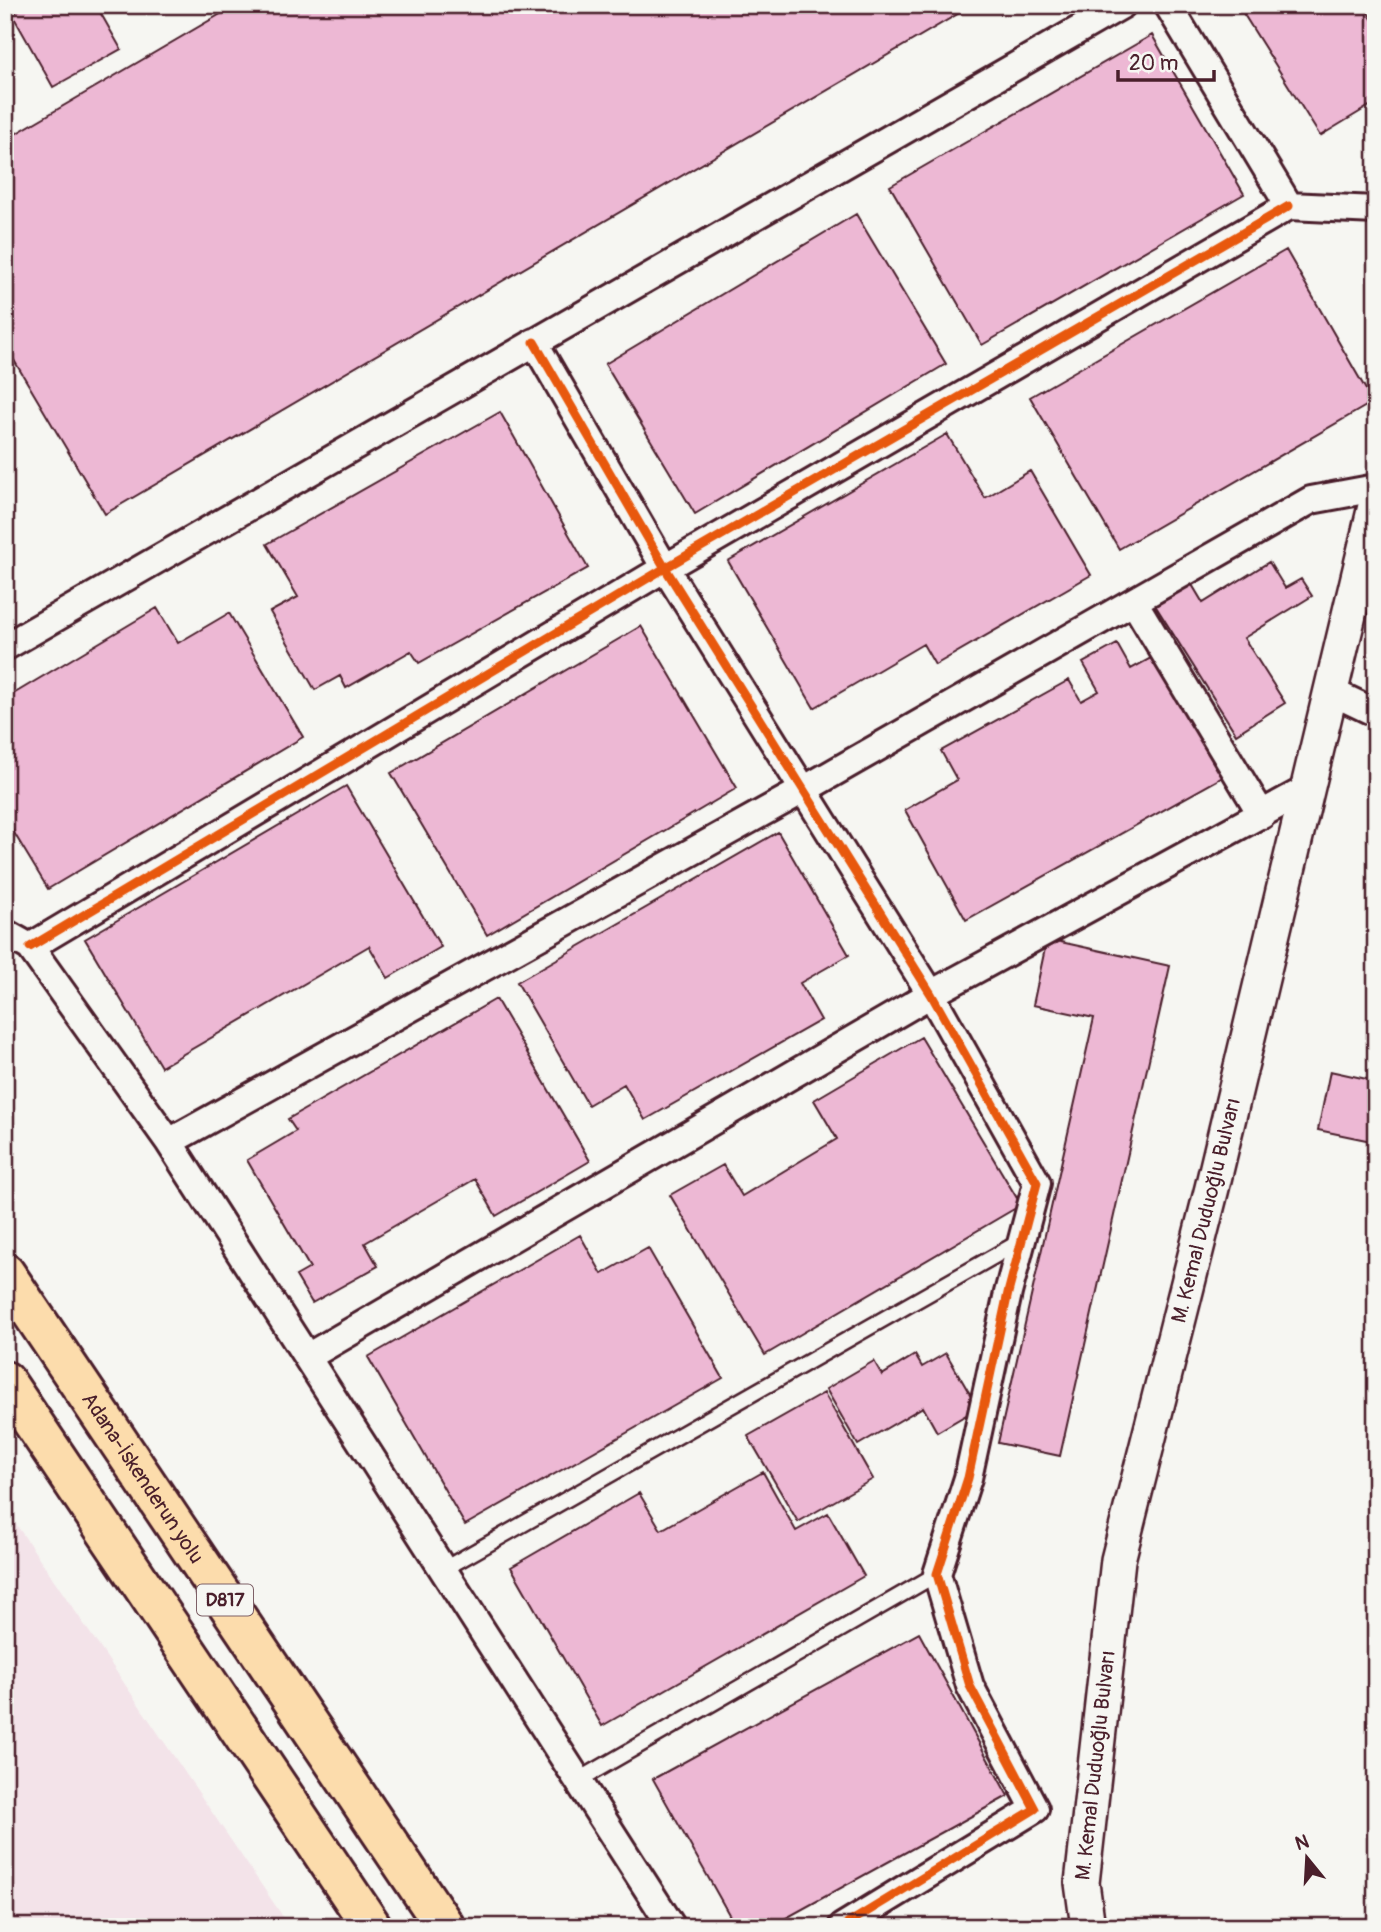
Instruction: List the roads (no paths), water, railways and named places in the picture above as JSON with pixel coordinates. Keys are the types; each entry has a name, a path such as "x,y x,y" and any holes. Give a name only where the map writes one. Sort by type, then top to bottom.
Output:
{"highway":[{"name":"Adana-İskenderun yolu","path":"5,1272 445,1927"},
{"name":"D817","path":"5,1381 372,1927"}],"street":[{"path":"5,646 1122,5"},
{"path":"1168,5 1289,206"},
{"path":"30,947 665,568 1289,206 1376,210"},
{"path":"534,342 665,568 931,993 1037,1184 1021,1241 968,1478 937,1574 970,1686 1035,1809 842,1927"},
{"path":"169,1142 805,789 1311,500 1376,488"},
{"name":"M. Kemal Duduoğlu Bulvarı","path":"1088,1927 1082,1883 1118,1560 1212,1188 1376,502"},
{"path":"1134,602 1262,815"},
{"path":"1332,692 1376,713"},
{"path":"309,1356 931,993 1307,789"},
{"path":"5,933 30,947 169,1142 309,1356 672,1927"}],"lane":[{"path":"444,1569 1021,1241"},
{"path":"579,1780 937,1574"}]}
